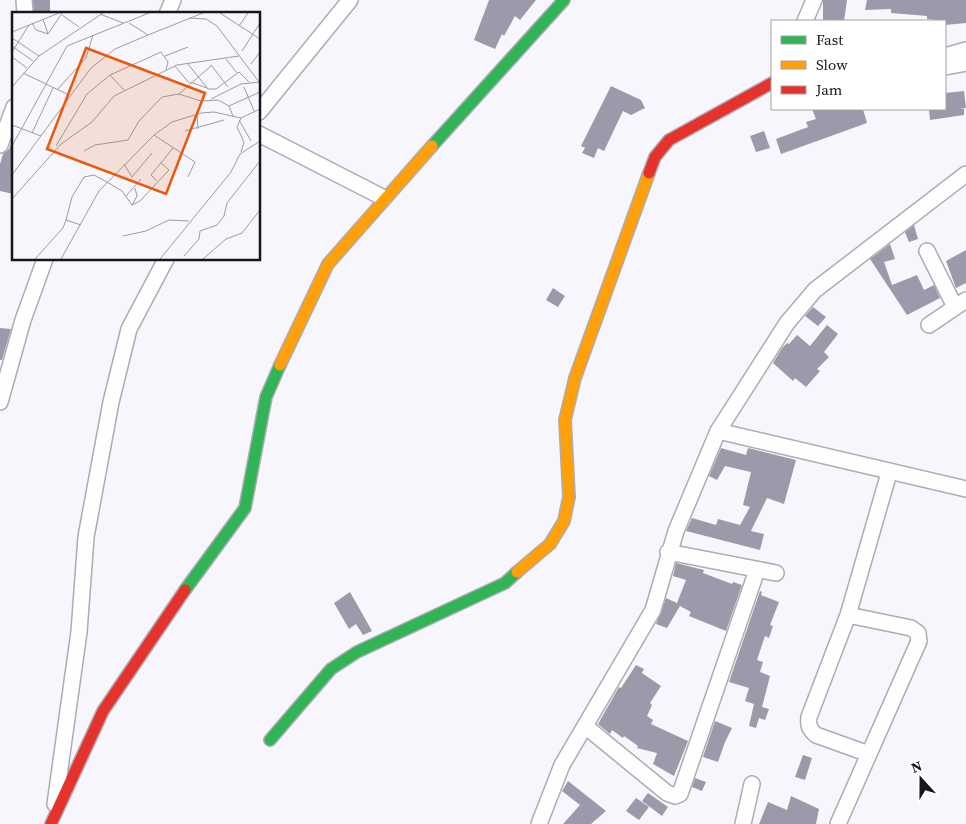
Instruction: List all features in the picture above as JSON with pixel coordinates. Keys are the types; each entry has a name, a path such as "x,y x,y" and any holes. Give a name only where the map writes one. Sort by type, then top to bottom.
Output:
{"street":[{"path":"168,12 173,0"},
{"path":"260,111 350,0"},
{"path":"52,821 102,710 180,597 246,508 266,398 274,377 328,264 384,198 564,0"},
{"path":"805,20 814,0"},
{"path":"946,56 966,50"},
{"path":"946,67 966,63"},
{"path":"270,740 331,669 357,652 505,583 550,544 564,521 569,497 565,420 575,378 655,157 669,140 771,84"},
{"path":"0,145 12,112"},
{"path":"260,135 384,198"},
{"path":"538,824 562,765 653,610 668,552 718,431 787,323 815,290 966,174"},
{"path":"928,251 960,304 929,324"},
{"path":"0,402 2,384 45,260"},
{"path":"52,821 60,754 79,632 86,537 111,402 130,329 165,260"},
{"path":"718,431 889,473 966,489"},
{"path":"869,754 816,735 810,730 808,724 848,615 889,473"},
{"path":"668,552 776,574"},
{"path":"585,726 667,793 675,796 680,794 757,570"},
{"path":"838,824 919,641 918,633 911,628 848,615"},
{"path":"743,824 752,784"}],"building":[{"path":"33,0 50,0 50,12 34,12"},
{"path":"489,0 536,0 520,20 515,16 504,36 502,34 495,49 474,40"},
{"path":"823,0 847,0 844,20 823,20"},
{"path":"867,0 966,0 966,23 946,25 946,20 927,19 927,16 891,13 891,9 865,10"},
{"path":"611,86 641,100 645,108 631,115 623,111 604,151 598,148 594,158 582,153 585,148 581,146"},
{"path":"964,91 966,108 959,109 964,109 964,115 930,120 929,110 946,110 946,93"},
{"path":"812,110 863,110 867,123 781,154 776,139 808,127 806,122 816,119"},
{"path":"764,131 770,148 756,152 750,136"},
{"path":"12,141 12,194 0,191 0,164 3,154 9,149"},
{"path":"914,225 918,239 909,242 905,232"},
{"path":"890,244 895,259 884,262 892,285 917,275 924,290 934,285 940,298 907,315 870,259"},
{"path":"966,250 966,283 956,288 946,261"},
{"path":"553,288 565,296 558,307 546,300"},
{"path":"813,307 826,317 818,326 805,316"},
{"path":"827,325 838,334 824,352 829,357 817,369 820,371 806,387 795,378 793,381 773,363 782,348 787,343 789,344 797,335 810,346"},
{"path":"0,328 11,329 2,360 0,360"},
{"path":"721,448 746,455 748,448 796,460 784,504 767,498 751,531 764,534 760,550 686,531 692,518 716,525 718,519 740,525 750,507 743,505 751,472 725,466 717,480 709,476"},
{"path":"676,563 704,570 703,573 732,584 733,582 742,585 726,631 689,616 691,612 680,606 667,628 656,624 666,598 677,603 686,580 673,576"},
{"path":"760,591 762,592 761,595 779,602 770,625 773,626 769,638 765,636 757,660 763,662 760,672 770,676 762,707 769,709 765,720 759,718 756,728 749,726 754,704 745,701 749,688 729,682"},
{"path":"350,592 372,631 363,635 356,624 349,629 334,603"},
{"path":"636,665 644,669 642,673 661,686 650,703 652,705 647,716 653,720 651,724 688,741 674,776 653,764 657,753 637,748 638,746 624,736 623,738 612,730 610,734 598,724 619,687 621,688"},
{"path":"715,721 732,728 718,762 703,757"},
{"path":"803,755 812,758 805,780 795,777"},
{"path":"695,778 706,782 702,791 692,787"},
{"path":"568,781 606,811 591,824 563,824 580,805 562,791"},
{"path":"648,793 668,807 662,816 642,801"},
{"path":"791,796 819,809 816,824 759,824 768,802 787,810"},
{"path":"636,798 649,807 639,820 626,811"}],"traffic: fast":[{"path":"432,146 564,0"},
{"path":"185,590 245,508 266,397 280,365"},
{"path":"270,740 331,669 357,652 505,583 517,572"}],"traffic: slow":[{"path":"280,365 328,264 432,146"},
{"path":"517,572 550,544 564,521 569,497 565,420 575,378 649,173"}],"traffic: jam":[{"path":"649,173 655,157 669,140 771,84"},
{"path":"51,824 103,711 185,590"}]}
